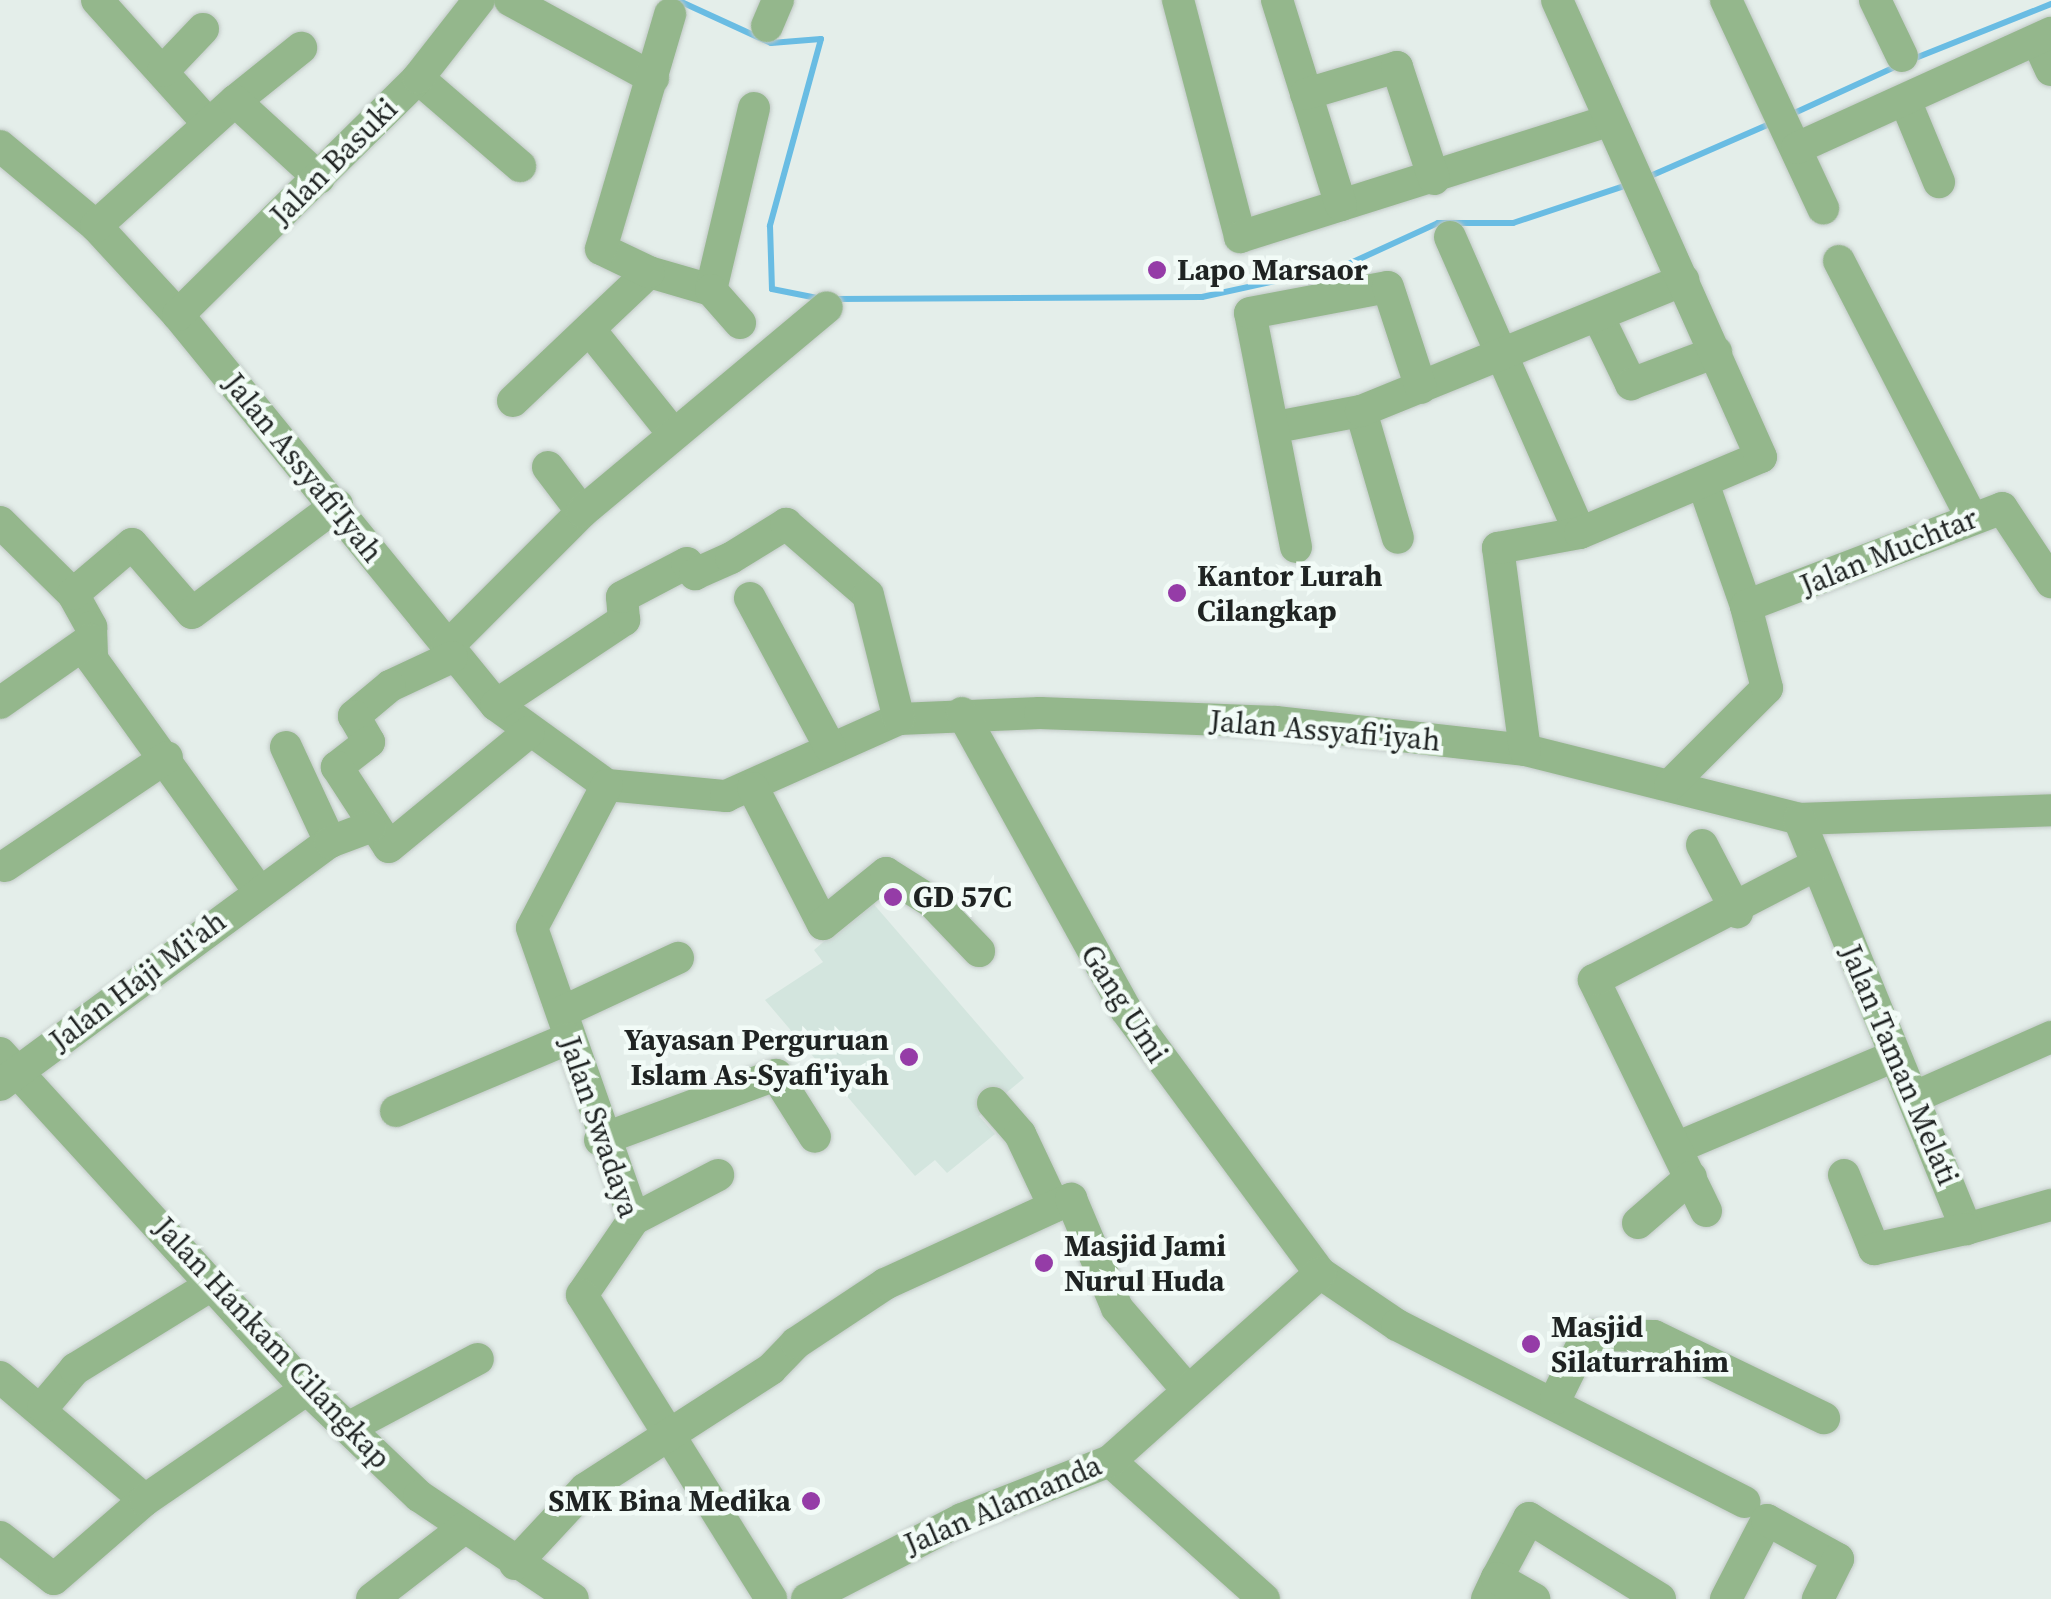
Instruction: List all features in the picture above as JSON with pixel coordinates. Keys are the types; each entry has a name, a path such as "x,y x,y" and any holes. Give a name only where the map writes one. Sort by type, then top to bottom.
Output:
{"street":[{"path":"98,0 206,121"},
{"name":"Jalan Basuki","path":"178,315 418,78 480,0"},
{"path":"510,0 653,78"},
{"path":"1178,0 1230,228 1240,238 1609,121"},
{"path":"1277,0 1341,204"},
{"path":"1525,750 1498,548 1580,533 1761,457 1557,0"},
{"path":"1726,0 1823,208"},
{"path":"1875,0 1902,56"},
{"path":"670,14 601,249 650,272 711,290 740,323"},
{"path":"163,71 203,29"},
{"path":"1787,124 1905,100 2044,36 2051,70"},
{"path":"96,226 206,121 300,48"},
{"path":"1306,94 1398,67 1434,178"},
{"path":"418,78 520,166"},
{"path":"1905,100 1939,182"},
{"path":"236,101 320,178"},
{"path":"711,290 754,108"},
{"name":"Jalan Assyafi'Iyah","path":"0,146 96,226 178,315 337,505 449,653 496,706 607,785"},
{"path":"1450,237 1580,533"},
{"path":"1840,261 1972,519"},
{"path":"513,401 650,272"},
{"path":"1276,427 1361,411 1683,280"},
{"path":"1296,547 1276,427 1246,318 1383,286 1394,294 1420,388"},
{"path":"529,732 394,846 370,827 338,767 369,742 354,714 449,653 582,512 827,307"},
{"path":"1598,316 1631,384 1716,352"},
{"path":"590,330 674,436"},
{"path":"1361,411 1398,538"},
{"path":"548,467 582,512"},
{"path":"1670,785 1767,688 1746,606 1703,482"},
{"path":"73,594 136,544 192,613 337,505"},
{"name":"Jalan Muchtar","path":"1746,606 1972,519 2009,510 2051,582"},
{"path":"0,522 73,594 90,640 92,659 167,757 260,892"},
{"path":"496,706 624,620 622,596 687,563 695,574 714,566 786,524 868,595 899,719"},
{"path":"750,598 830,748"},
{"path":"0,703 90,640"},
{"name":"Jalan Assyafi'iyah","path":"607,785 695,798 753,788 830,748 899,719 962,713 1276,722 1525,750 1799,819 2051,810"},
{"name":"Gang Umi","path":"962,713 1106,979 1320,1274"},
{"path":"286,748 330,842"},
{"path":"6,866 167,757"},
{"name":"Jalan Swadaya","path":"607,785 535,912 536,947 600,1140 634,1220 582,1295 771,1599"},
{"path":"753,788 823,924 886,872 932,902 979,951"},
{"name":"Jalan Taman Melati","path":"1799,819 1966,1228"},
{"name":"Jalan Haji Mi'ah","path":"6,1070 330,842 370,827"},
{"path":"1702,845 1737,912"},
{"path":"1706,1211 1594,980 1737,912 1816,866"},
{"path":"396,1111 565,1026 678,958"},
{"path":"1915,1098 2051,1037"},
{"path":"1638,1222 1685,1162 1895,1056"},
{"name":"Jalan Hankam Cilangkap","path":"6,1070 213,1284 307,1390 464,1528 573,1599"},
{"path":"600,1140 776,1075 815,1137"},
{"path":"993,1104 1054,1206"},
{"path":"1844,1174 1879,1251 2051,1205"},
{"path":"634,1220 718,1175"},
{"path":"515,1564 585,1489 664,1430 771,1368 885,1284 1054,1206 1079,1202 1118,1308 1185,1387"},
{"path":"1320,1274 1396,1324 1556,1398 1744,1502"},
{"name":"Jalan Alamanda","path":"807,1599 962,1519 1110,1461 1185,1387 1320,1274"},
{"path":"44,1407 75,1369 213,1284"},
{"path":"1556,1398 1587,1335 1654,1336 1824,1418"},
{"path":"348,1428 478,1358"},
{"path":"0,1378 44,1407 145,1500"},
{"path":"0,1537 64,1589 145,1500 307,1390"},
{"path":"1110,1461 1264,1599"},
{"path":"1534,1599 1492,1588 1529,1518 1660,1599"},
{"path":"1726,1599 1767,1520 1838,1559 1818,1599"},
{"path":"372,1599 464,1528"}],"shaded area":[{"name":"Yayasan Perguruan Islam As-Syafi'iyah","path":"871,901 1024,1078 979,1116 995,1134 947,1173 935,1160 915,1176 765,1000 823,962 814,950"}],"waterway":[{"path":"677,0 771,43 821,39 770,226 772,289 817,298"},
{"path":"1913,59 2051,4"},
{"path":"1790,115 1897,66"},
{"path":"1648,177 1774,122"},
{"path":"835,299 1202,297 1344,266 1438,223 1513,223 1627,185"}],"place":[{"name":"Lapo Marsaor","path":"1157,270"},
{"name":"Kantor Lurah Cilangkap","path":"1177,593"},
{"name":"GD 57C","path":"893,897"},
{"name":"Yayasan Perguruan Islam As-Syafi'iyah","path":"909,1057"},
{"name":"Masjid Jami Nurul Huda","path":"1044,1263"},
{"name":"Masjid Silaturrahim","path":"1531,1344"},
{"name":"SMK Bina Medika","path":"811,1501"}]}
